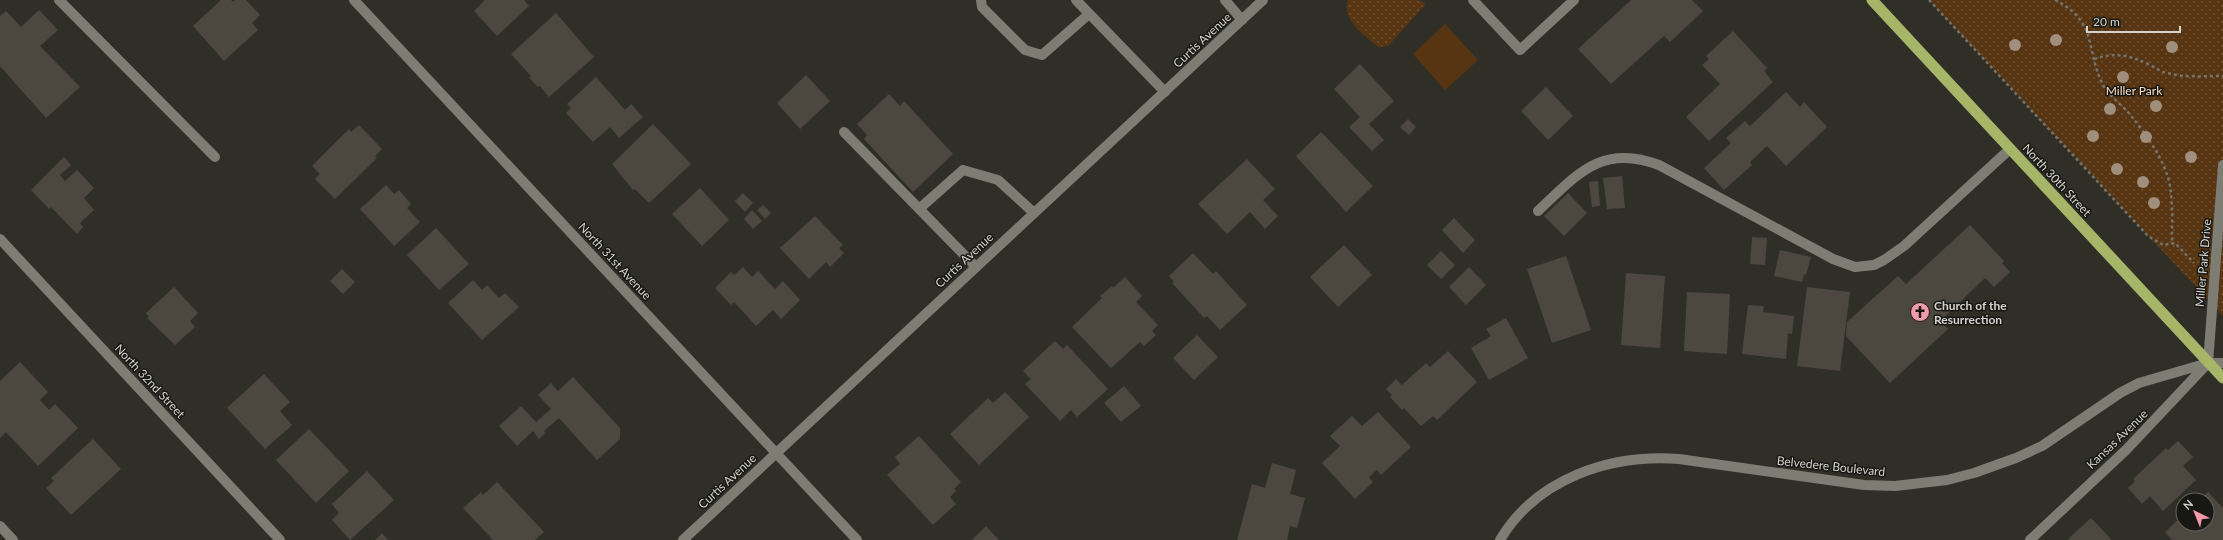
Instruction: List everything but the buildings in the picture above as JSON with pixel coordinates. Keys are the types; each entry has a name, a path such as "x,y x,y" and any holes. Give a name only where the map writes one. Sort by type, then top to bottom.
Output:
{"highway":[{"name":"North 30th Street","path":"1872,0 2223,378"}],"street":[{"path":"59,0 215,157"},
{"name":"North 31st Avenue","path":"354,0 857,540"},
{"path":"980,0 982,6 1025,50 1042,54 1089,14"},
{"path":"1076,0 1165,92"},
{"path":"1224,0 1242,20"},
{"name":"Curtis Avenue","path":"683,540 1263,0"},
{"path":"1473,0 1520,50 1574,0"},
{"path":"844,132 920,208 976,267"},
{"path":"1538,211 1587,168 1609,159 1621,157 1640,159 1659,165 1844,264 1865,267 1884,260 1904,246 2010,149"},
{"name":"Miller Park Drive","path":"2208,362 2223,165"},
{"path":"920,208 963,170 998,180 1034,213"},
{"name":"North 32nd Street","path":"0,239 280,540"},
{"path":"2208,362 2223,363"},
{"name":"Belvedere Boulevard","path":"1500,540 1506,530 1529,504 1559,482 1592,468 1628,459 1656,457 1679,459 1864,485 1895,486 1947,480 2002,463 2042,446 2120,393 2139,383 2208,362"},
{"name":"Kansas Avenue","path":"2030,540 2126,450 2208,362"},
{"path":"0,526 13,540"}],"path":[{"path":"1929,0 2148,236 2163,245 2175,243 2214,284"},
{"path":"2055,0 2078,15 2089,37 2102,84 2139,126 2163,165 2170,185 2172,244"},
{"path":"2094,59 2109,54 2123,55 2137,59 2166,73 2178,75 2223,76"}],"green space":[{"path":"1348,0 1419,0 1426,4 1388,46 1378,47 1361,32 1351,20 1348,14"},
{"name":"Miller Park","path":"1929,0 2223,0 2223,316"},
{"path":"1445,24 1478,60 1445,90 1413,54"}],"place":[{"name":"Church of the Resurrection","path":"1920,312"}]}
